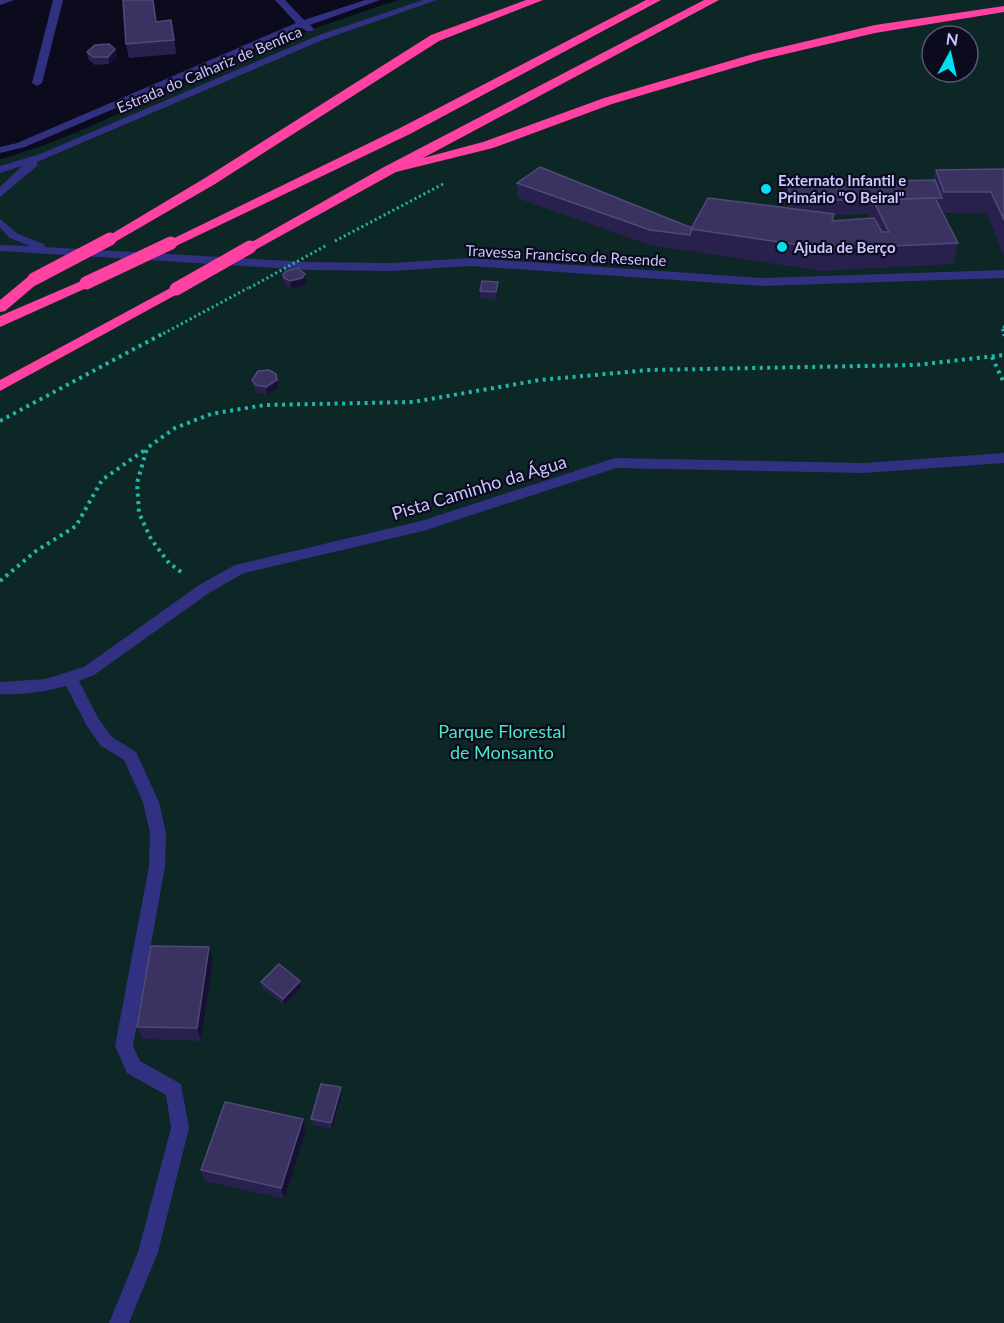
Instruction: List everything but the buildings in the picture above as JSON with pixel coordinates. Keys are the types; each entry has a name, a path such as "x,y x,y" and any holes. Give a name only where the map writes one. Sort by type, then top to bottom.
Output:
{"highway":[{"path":"0,308 34,279 110,239 210,181 435,38 537,0"},
{"path":"0,322 405,131 655,0"},
{"path":"0,386 389,170 713,0"},
{"path":"389,170 488,146 608,101 757,57 875,29 1004,9"}],"street":[{"path":"0,2 9,0"},
{"path":"37,83 58,0"},
{"path":"280,0 302,24 322,37"},
{"name":"Estrada do Calhariz de Benfica","path":"0,150 21,145 302,24 375,0"},
{"name":"Estrada do Calhariz de Benfica","path":"0,170 44,156 322,37 432,0"},
{"path":"0,194 15,176 44,156"},
{"name":"Travessa Francisco de Resende","path":"0,222 14,236 54,252"},
{"name":"Travessa Francisco de Resende","path":"0,248 309,266 392,267 470,262 762,282 1004,274"},
{"name":"Pista Caminho da Água","path":"0,688 33,688 70,679 100,664 204,589 240,569 423,526 615,462 699,463 775,468 864,468 1004,458"},
{"path":"70,679 92,722 106,741 130,756 152,802 158,833 157,866 124,1046 133,1067 174,1090 180,1128 148,1252 119,1323"}],"path":[{"path":"0,421 327,245"},
{"path":"1004,327 1004,336"},
{"path":"0,581 36,551 76,526 102,480 175,428 211,414 265,405 413,402 540,380 649,370 916,365 1004,355"},
{"path":"992,357 1004,383"},
{"path":"147,448 137,483 139,513 152,539 169,563 204,589"}],"green space":[{"name":"Parque Florestal de Monsanto","path":"399,0 1004,0 1004,1323 0,1323 0,159 78,132 202,74 324,25"}],"place":[{"name":"Externato Infantil e Primário \"O Beiral\"","path":"766,189"},
{"name":"Ajuda de Berço","path":"782,247"}]}
